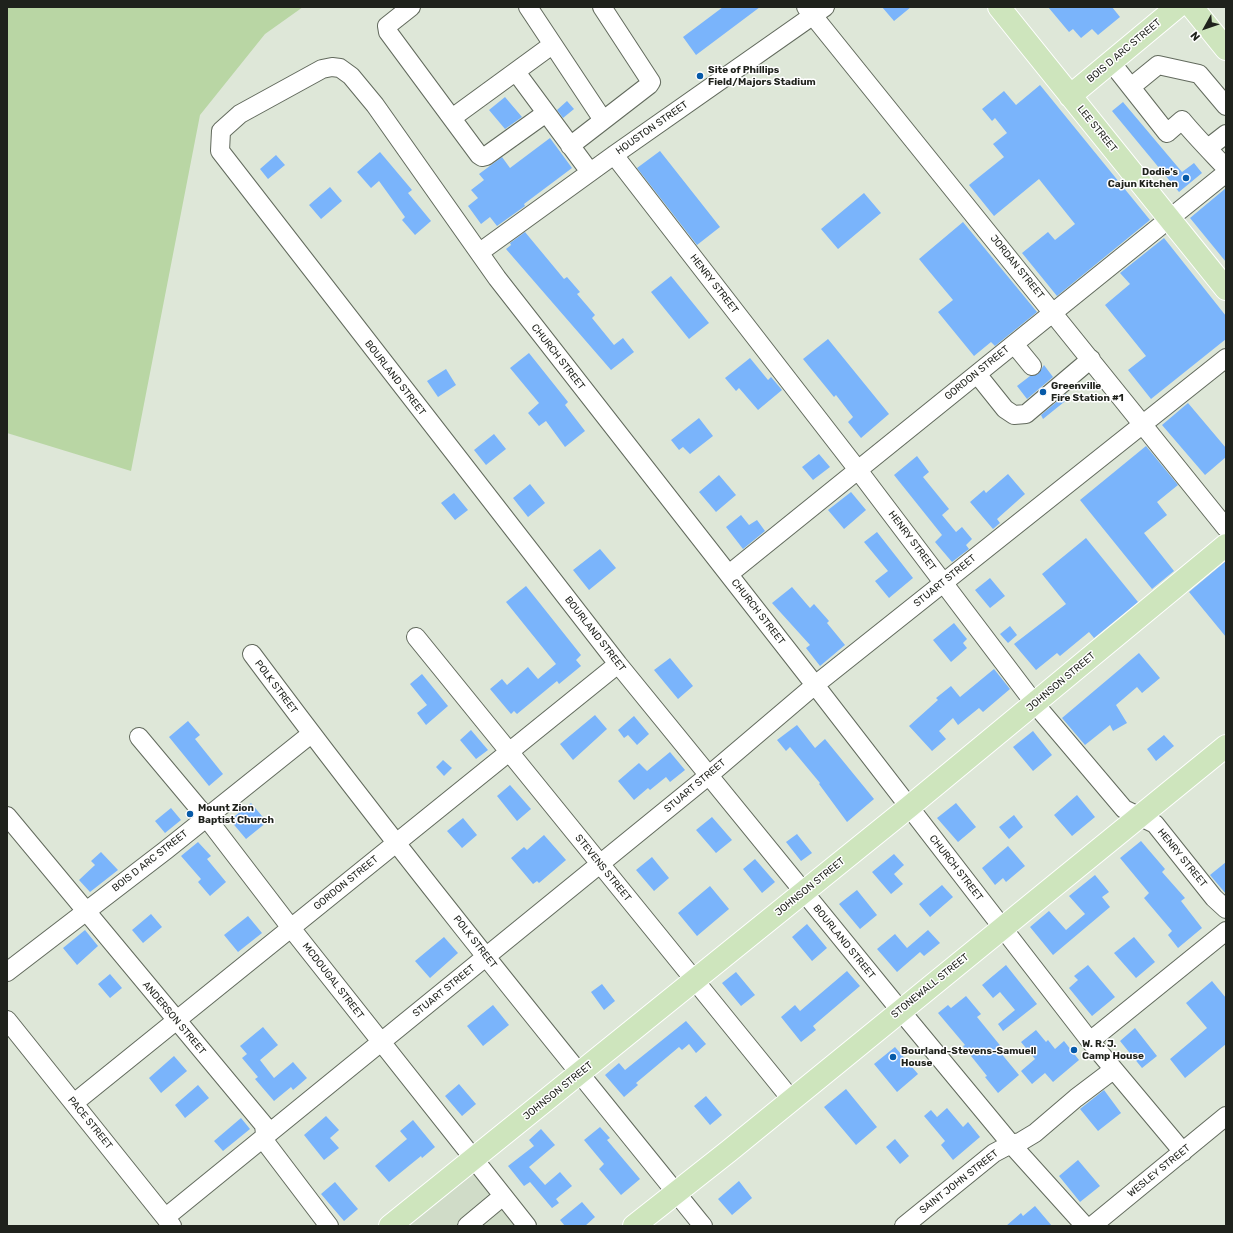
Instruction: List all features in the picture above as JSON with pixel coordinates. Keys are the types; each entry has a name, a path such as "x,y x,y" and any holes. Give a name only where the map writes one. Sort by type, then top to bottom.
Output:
{"main road":[{"name":"LEE STREET","path":"999,7 1226,289"},
{"name":"BOIS D ARC STREET","path":"1070,96 1177,7"},
{"path":"1192,7 1226,49"},
{"name":"JOHNSON STREET","path":"390,1226 909,807 1226,544"},
{"name":"STONEWALL STREET","path":"634,1226 1226,746"}],"street":[{"path":"411,7 390,22 387,26 388,32 482,157 546,113"},
{"path":"528,7 603,120"},
{"path":"570,146 651,82 602,7"},
{"name":"HOUSTON STREET","path":"480,252 815,10"},
{"name":"JORDAN STREET","path":"815,10 1091,360 1226,528"},
{"path":"452,118 552,45"},
{"path":"1111,62 1167,132 1182,120 1202,145 1208,148 1226,168"},
{"path":"1131,87 1158,65 1199,74 1226,106"},
{"name":"BOURLAND STREET","path":"340,68 322,68 240,114 221,131 220,151 618,664 708,776 1011,1144 1085,1226"},
{"name":"CHURCH STREET","path":"340,68 351,76 375,105 497,278 729,574 1090,1041 1182,1152"},
{"path":"516,72 590,172"},
{"path":"1208,148 1226,134"},
{"name":"HENRY STREET","path":"614,155 858,470 1035,704 1124,809 1155,824 1214,898 1226,909"},
{"name":"GORDON STREET","path":"729,574 1226,173"},
{"path":"1014,344 1032,366"},
{"name":"STUART STREET","path":"169,1222 266,1135 708,776 815,685 1226,358"},
{"path":"977,374 1005,409 1014,415 1026,414 1091,360"},
{"name":"STEVENS STREET","path":"416,637 790,1099"},
{"name":"POLK STREET","path":"252,654 312,734 486,956 703,1226"},
{"name":"GORDON STREET","path":"74,1103 618,664"},
{"name":"BOIS D ARC STREET","path":"7,972 312,734"},
{"name":"MCDOUGAL STREET","path":"139,737 206,817 291,928 527,1226"},
{"name":"ANDERSON STREET","path":"7,816 85,912 264,1125 266,1144 329,1226"},
{"path":"1090,1041 1226,931"},
{"name":"PACE STREET","path":"7,1020 169,1222"},
{"name":"SAINT JOHN STREET","path":"904,1226 994,1153 1011,1144 1020,1142 1035,1132 1113,1070"},
{"name":"WESLEY STREET","path":"1092,1226 1226,1116"},
{"path":"467,1226 503,1196"}],"shaded area":[{"path":"472,1171 516,1226 405,1226"}],"green space":[{"path":"7,7 303,7 265,34 200,115 131,471 7,433"}],"building":[{"path":"723,7 760,7 696,55 683,37"},
{"path":"882,7 911,7 894,21"},
{"path":"1048,7 1112,7 1120,17 1098,35 1092,29 1081,38 1073,29 1069,32"},
{"path":"1040,85 1150,220 1057,296 1022,253 1048,232 1055,240 1075,224 1039,179 994,216 969,185 1004,157 993,144 1007,133 995,118 992,121 982,109 1004,91 1016,105"},
{"path":"505,97 522,117 505,129 489,110"},
{"path":"567,101 574,109 563,118 557,110"},
{"path":"1123,102 1182,172 1194,163 1202,173 1179,192 1112,111"},
{"path":"550,138 572,168 524,204 525,206 497,226 490,217 481,224 468,206 478,198 471,190 484,180 479,174 502,157 510,168"},
{"path":"660,151 720,227 697,245 637,168"},
{"path":"380,152 412,190 408,193 431,221 415,235 402,220 405,217 379,181 371,188 357,172"},
{"path":"276,155 285,165 268,179 260,169"},
{"path":"330,187 342,201 321,219 309,205"},
{"path":"1226,188 1226,262 1190,218"},
{"path":"864,193 881,213 838,249 821,229"},
{"path":"963,222 1037,312 995,346 991,342 974,356 938,312 953,300 919,259"},
{"path":"525,232 564,279 567,277 580,292 577,294 595,315 592,318 614,345 623,338 634,352 611,370 506,249 511,245 510,243"},
{"path":"1164,238 1226,316 1226,339 1151,399 1128,370 1146,356 1105,305 1130,284 1120,273"},
{"path":"671,276 709,323 689,339 651,292"},
{"path":"828,339 889,414 861,438 848,422 853,417 836,395 834,397 803,359"},
{"path":"529,353 568,402 565,405 585,431 565,447 546,421 539,426 528,413 539,403 510,368"},
{"path":"750,358 768,380 771,377 782,390 758,410 739,388 736,391 725,378"},
{"path":"1044,365 1053,377 1027,399 1017,386 1030,376 1038,374"},
{"path":"446,369 456,385 438,397 427,381"},
{"path":"1066,394 1069,398 1043,419 1041,415"},
{"path":"1188,403 1226,448 1226,457 1205,475 1162,425"},
{"path":"699,418 713,436 690,454 683,447 679,450 671,440"},
{"path":"494,434 506,449 486,465 474,450"},
{"path":"1146,446 1178,485 1157,502 1167,515 1144,533 1174,571 1152,589 1080,500"},
{"path":"819,454 830,467 813,480 802,467"},
{"path":"917,456 929,472 923,477 949,509 942,515 956,532 962,527 972,539 966,545 969,549 952,562 935,542 942,535 894,475"},
{"path":"1008,474 1025,494 997,519 1000,523 993,529 970,502 984,490 986,493"},
{"path":"719,475 736,495 716,512 699,492"},
{"path":"530,484 545,503 528,517 513,498"},
{"path":"851,492 866,510 844,529 828,510"},
{"path":"454,493 468,510 455,520 441,503"},
{"path":"741,515 749,525 757,520 765,531 743,549 726,527"},
{"path":"877,532 913,578 889,598 875,581 888,571 864,542"},
{"path":"1086,538 1138,602 1094,638 1089,632 1060,656 1057,653 1036,670 1014,644 1066,604 1042,574"},
{"path":"600,549 616,568 589,590 573,570"},
{"path":"1226,561 1226,637 1189,592"},
{"path":"990,578 1005,596 990,608 975,590"},
{"path":"526,586 581,655 576,660 581,666 559,684 557,681 517,714 514,711 511,714 490,689 502,679 507,685 528,667 538,679 556,664 506,602"},
{"path":"792,587 810,608 814,604 829,621 827,623 845,645 820,666 806,648 810,645 772,603"},
{"path":"954,623 967,639 963,643 967,648 951,662 933,640"},
{"path":"1010,626 1017,635 1008,643 1000,634"},
{"path":"1139,653 1160,678 1142,693 1137,687 1116,705 1127,723 1113,731 1110,725 1085,745 1062,718"},
{"path":"670,658 693,686 678,699 654,670"},
{"path":"994,669 1010,689 983,712 979,708 958,725 953,718 939,731 946,739 932,751 909,726 938,700 936,698 951,686 960,697"},
{"path":"422,674 448,706 426,725 417,713 427,705 410,684"},
{"path":"595,715 607,729 573,760 560,744"},
{"path":"634,716 649,734 637,745 628,735 624,738 618,730"},
{"path":"188,721 200,735 195,739 223,774 209,786 169,737"},
{"path":"797,725 815,748 825,739 874,799 847,822 819,784 820,783 790,747 786,751 777,740"},
{"path":"471,730 488,750 476,759 460,740"},
{"path":"1033,731 1052,755 1033,771 1013,747"},
{"path":"1164,735 1174,746 1156,761 1147,749"},
{"path":"670,752 685,770 670,782 666,777 650,790 648,788 634,800 618,781 639,763 647,771"},
{"path":"443,760 452,768 444,776 436,767"},
{"path":"510,785 531,809 517,821 497,796"},
{"path":"1077,795 1095,817 1072,836 1054,815"},
{"path":"251,803 267,822 246,839 230,820"},
{"path":"956,803 976,827 958,842 937,818"},
{"path":"171,808 181,820 165,833 155,821"},
{"path":"1014,815 1023,827 1009,839 999,827"},
{"path":"712,817 732,840 716,853 696,830"},
{"path":"463,818 477,835 462,848 447,831"},
{"path":"797,834 812,853 801,861 786,842"},
{"path":"544,835 566,860 539,883 537,881 533,884 511,858 524,847 527,850"},
{"path":"1141,841 1165,869 1162,872 1185,898 1181,901 1202,928 1178,948 1168,935 1172,931 1144,898 1149,893 1120,858"},
{"path":"198,842 211,856 207,859 226,882 210,896 198,882 201,879 181,856"},
{"path":"1008,846 1025,866 1006,882 1003,878 995,885 982,868"},
{"path":"101,852 118,870 90,892 79,880 95,865 91,861"},
{"path":"894,854 904,865 894,874 903,884 891,894 872,872"},
{"path":"652,857 669,878 654,891 636,870"},
{"path":"755,859 775,882 762,893 743,869"},
{"path":"1226,862 1226,894 1210,875"},
{"path":"1095,875 1109,892 1102,897 1110,907 1053,955 1030,927 1049,911 1066,930 1085,914 1069,896"},
{"path":"942,885 953,897 930,917 919,904"},
{"path":"710,886 729,909 697,936 678,913"},
{"path":"857,890 877,915 860,929 839,904"},
{"path":"151,914 162,927 143,943 132,930"},
{"path":"248,916 262,933 238,952 224,935"},
{"path":"807,924 827,948 812,961 792,937"},
{"path":"85,930 98,946 77,965 63,948"},
{"path":"928,930 940,943 924,956 920,952 897,972 877,949 895,934 907,948"},
{"path":"444,937 458,953 430,978 415,961"},
{"path":"1134,937 1155,962 1136,978 1114,953"},
{"path":"1006,965 1037,1004 1003,1031 998,1024 1015,1010 1000,992 993,998 982,985"},
{"path":"1088,965 1115,997 1092,1016 1069,988 1078,980 1074,976"},
{"path":"847,971 860,986 813,1026 816,1030 801,1042 781,1017 795,1005 800,1011"},
{"path":"736,972 755,995 741,1006 722,983"},
{"path":"110,974 122,988 110,998 98,984"},
{"path":"1212,981 1226,998 1226,1044 1185,1078 1170,1059 1207,1028 1186,1003"},
{"path":"602,984 615,1001 604,1010 591,992"},
{"path":"966,996 981,1014 977,1017 1003,1049 1000,1052 1019,1075 998,1093 985,1077 987,1076 963,1046 965,1045 938,1013 948,1005 951,1008"},
{"path":"493,1005 509,1025 483,1046 467,1026"},
{"path":"686,1021 706,1044 696,1053 689,1044 682,1050 679,1047 636,1083 638,1085 624,1097 605,1075 619,1063 625,1070"},
{"path":"263,1027 278,1045 260,1060 274,1078 293,1062 307,1078 293,1090 291,1087 274,1101 255,1079 258,1077 242,1058 247,1054 240,1046"},
{"path":"1135,1028 1157,1056 1142,1068 1120,1041"},
{"path":"1036,1030 1046,1042 1048,1040 1055,1049 1064,1041 1079,1060 1053,1082 1045,1073 1032,1084 1021,1071 1035,1059 1021,1042"},
{"path":"895,1047 918,1074 897,1092 874,1064"},
{"path":"174,1056 187,1071 161,1093 149,1078"},
{"path":"459,1084 476,1104 462,1116 445,1096"},
{"path":"198,1085 209,1098 185,1118 175,1105"},
{"path":"846,1089 877,1127 856,1145 824,1107"},
{"path":"1104,1090 1121,1113 1098,1131 1080,1109"},
{"path":"706,1096 722,1115 710,1125 694,1106"},
{"path":"947,1108 963,1127 968,1122 980,1137 953,1160 941,1145 945,1141 924,1116 931,1110 937,1117"},
{"path":"326,1116 339,1130 330,1138 339,1148 324,1160 304,1135"},
{"path":"241,1118 250,1129 223,1151 214,1141"},
{"path":"413,1120 435,1147 422,1158 421,1156 389,1182 375,1166 407,1139 400,1131"},
{"path":"600,1127 610,1138 607,1140 640,1179 621,1195 599,1169 604,1164 584,1140"},
{"path":"541,1129 555,1145 529,1167 545,1185 560,1172 572,1186 556,1199 559,1203 552,1208 530,1182 524,1186 508,1166 534,1146 529,1140"},
{"path":"895,1139 909,1156 900,1164 886,1147"},
{"path":"1078,1160 1100,1186 1080,1202 1059,1176"},
{"path":"739,1181 752,1198 732,1215 718,1199"},
{"path":"335,1182 358,1209 344,1221 321,1194"},
{"path":"582,1202 595,1217 585,1226 565,1226 560,1220"},
{"path":"1035,1206 1052,1226 1006,1226 1021,1213 1023,1216"}],"place":[{"name":"Site of Phillips Field/Majors Stadium","path":"700,76"},
{"name":"Dodie's Cajun Kitchen","path":"1186,178"},
{"name":"Greenville Fire Station #1","path":"1043,392"},
{"name":"Mount Zion Baptist Church","path":"190,814"},
{"name":"W. R. J. Camp House","path":"1074,1050"},
{"name":"Bourland-Stevens-Samuell House","path":"893,1057"}]}
